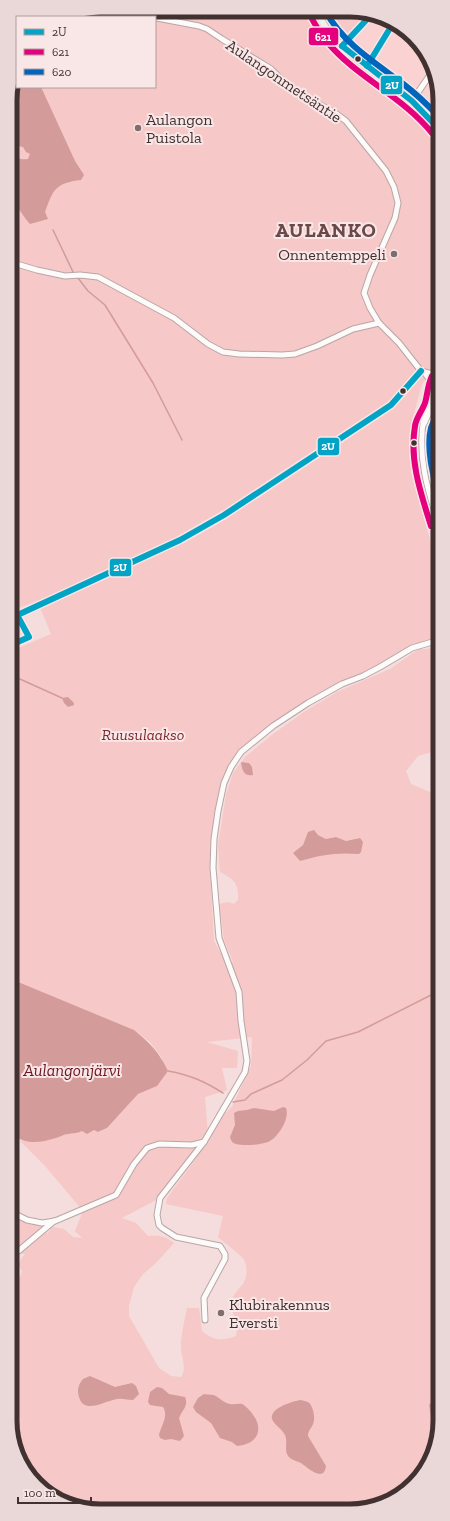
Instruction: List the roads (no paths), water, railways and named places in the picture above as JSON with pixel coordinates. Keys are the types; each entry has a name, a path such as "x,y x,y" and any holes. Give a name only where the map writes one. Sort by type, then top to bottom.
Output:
{"main road":[{"path":"319,17 321,22 333,38 367,66"}],"street":[{"name":"Aulangonmetsäntie","path":"17,615 180,540 218,518 391,405 423,372 379,322 370,308 364,293 370,275 395,218 398,203 394,186 386,172 346,121 334,112 300,94 287,85 271,69 207,29 156,17"},
{"path":"367,66 412,100 433,123"},
{"path":"412,100 429,76"},
{"path":"17,264 65,276 80,275 98,277 174,318 208,344 223,352 239,354 295,354 317,346 354,329 379,322"},
{"path":"433,404 423,427 422,448 424,472 433,503"},
{"path":"205,1320 204,1298 225,1259 225,1254 220,1246 176,1237 159,1225 157,1215 160,1198 204,1142 245,1072 247,1061 241,1021 240,992 219,938 212,868 214,839 224,783 231,767 241,752 273,726 308,703 342,684 363,676 412,648 433,642"},
{"path":"17,1215 27,1220 42,1223 55,1221 116,1195 134,1164 147,1148 159,1144 192,1145 204,1142"},
{"path":"17,1252 55,1221"}],"water":[{"path":"18,88 41,88 75,161 84,175 81,180 66,183 56,189 50,198 45,212 48,219 30,224 17,206 17,158 28,159 30,154 26,152 23,147 18,146"},
{"path":"68,697 74,705 68,707 62,698"},
{"path":"241,762 249,763 252,767 253,775 247,775 244,772"},
{"path":"314,830 318,835 326,839 336,837 346,841 360,838 363,842 361,852 359,854 329,854 300,861 293,853 303,845 308,832"},
{"name":"Aulangonjärvi","path":"17,981 134,1030 154,1048 168,1071 157,1086 138,1094 107,1128 98,1132 94,1130 87,1134 82,1131 65,1134 58,1138 38,1142 17,1138"},
{"path":"283,1107 286,1108 287,1112 285,1122 277,1135 270,1141 258,1144 239,1145 232,1141 230,1137 235,1125 234,1113 254,1108 274,1111"},
{"path":"90,1376 115,1387 132,1383 136,1386 139,1394 133,1400 119,1399 95,1406 85,1405 79,1397 78,1388 83,1379"},
{"path":"157,1387 162,1388 169,1394 185,1397 186,1405 179,1418 184,1436 180,1441 171,1439 165,1440 160,1438 159,1435 165,1417 165,1410 163,1407 150,1405 148,1402 150,1392"},
{"path":"204,1394 215,1395 224,1402 242,1404 246,1406 258,1424 257,1435 254,1439 244,1445 237,1446 232,1442 220,1438 211,1423 196,1412 193,1407 198,1398"},
{"path":"301,1400 308,1402 313,1409 314,1422 308,1436 326,1466 325,1471 319,1474 311,1471 301,1463 288,1456 286,1451 285,1435 273,1421 272,1417 273,1413 281,1406"},
{"path":"433,1400 433,1426 431,1436 432,1421 429,1405"}],"waterway":[{"path":"53,230 74,274"},
{"path":"78,278 88,291 105,305 153,383 182,440"},
{"path":"17,678 62,698"},
{"path":"233,1102 245,1100 251,1094 282,1080 307,1060 326,1041 358,1032 433,994"},
{"path":"168,1071 197,1079 223,1093"}],"place":[{"name":"Aulangon Puistola","path":"138,128"},
{"name":"Onnentemppeli","path":"394,254"},
{"name":"Klubirakennus Eversti","path":"221,1313"}],"district":[{"name":"AULANKO","path":"326,230"}],"park label":[{"name":"Ruusulaakso","path":"143,734"}]}
